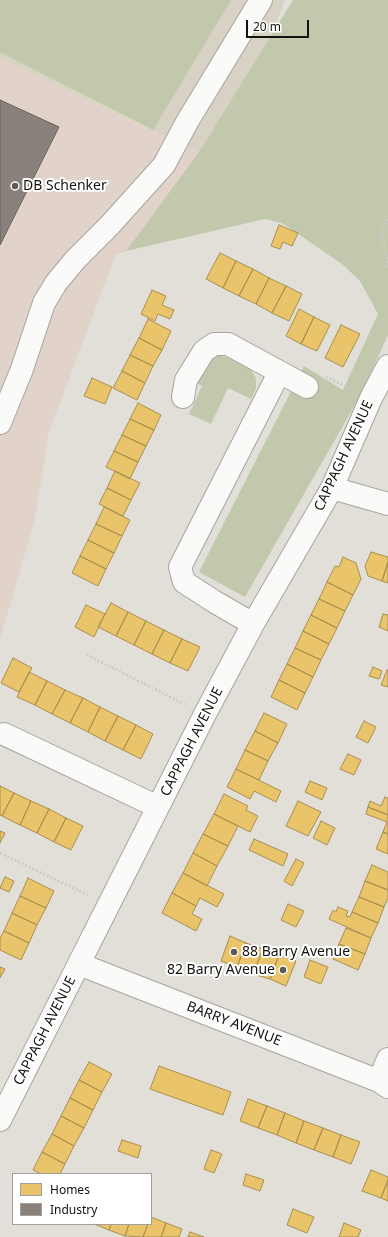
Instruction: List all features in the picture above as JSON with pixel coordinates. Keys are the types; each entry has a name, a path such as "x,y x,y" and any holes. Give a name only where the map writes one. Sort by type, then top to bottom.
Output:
{"street":[{"path":"0,423 22,369 44,303 56,283 164,165 187,122 261,0"},
{"path":"183,397 186,380 204,351 214,344 228,344 307,388"},
{"name":"CAPPAGH AVENUE","path":"0,1120 158,807 253,624 332,488 370,398 388,366"},
{"path":"253,624 214,602 184,582 180,567 279,373"},
{"path":"332,488 388,504"},
{"path":"4,734 158,807"},
{"name":"BARRY AVENUE","path":"79,964 384,1084"},
{"path":"384,1084 388,1059"}],"path":[{"path":"388,219 382,232 388,267"},
{"path":"307,388 320,374 370,398"},
{"path":"87,655 206,714"},
{"path":"0,853 109,905"}],"shaded area":[{"path":"0,0 285,0 270,38 199,152 0,57"},
{"path":"0,57 199,152 125,252 116,254 49,432 35,519 0,640"}],"green space":[{"path":"0,0 231,0 153,130 0,52"},
{"path":"293,0 388,0 388,335 360,396 245,597 199,572 304,366 343,390 378,314 360,281 342,264 282,223 265,219 126,251 199,152"},
{"path":"209,356 222,356 236,360 251,370 256,378 256,388 251,399 228,388 211,424 189,414 202,386 196,383"}],"building: Homes":[{"path":"279,225 298,233 292,246 283,242 280,249 271,246"},
{"path":"220,253 236,261 223,288 206,279"},
{"path":"236,261 253,269 239,296 223,288"},
{"path":"253,269 269,278 256,304 239,296"},
{"path":"269,278 286,286 272,313 256,304"},
{"path":"286,286 302,294 289,321 272,313"},
{"path":"152,290 166,296 162,305 174,310 170,319 158,314 155,321 141,314"},
{"path":"299,309 314,317 301,344 286,336"},
{"path":"314,317 330,325 317,351 301,344"},
{"path":"148,319 171,331 162,350 139,338"},
{"path":"341,325 360,334 343,367 325,358"},
{"path":"139,338 162,350 153,366 130,355"},
{"path":"130,355 153,366 145,383 122,371"},
{"path":"122,371 145,383 137,400 113,388"},
{"path":"92,378 112,387 105,404 84,396"},
{"path":"138,403 161,415 154,430 130,419"},
{"path":"130,419 154,430 146,446 122,435"},
{"path":"122,435 146,446 138,462 114,451"},
{"path":"114,451 138,462 130,479 106,467"},
{"path":"115,471 140,483 131,500 107,488"},
{"path":"107,488 131,500 123,516 99,504"},
{"path":"104,507 130,520 122,536 96,524"},
{"path":"96,524 122,536 114,553 88,540"},
{"path":"88,540 114,553 106,569 80,556"},
{"path":"371,552 388,557 388,562 382,581 368,576 365,566"},
{"path":"80,556 106,569 98,586 72,573"},
{"path":"343,557 356,563 361,579 353,595 327,582 335,566 339,567"},
{"path":"388,562 388,583 382,581"},
{"path":"327,582 353,595 345,611 319,599"},
{"path":"319,599 345,611 337,628 311,615"},
{"path":"111,603 128,612 116,636 98,627"},
{"path":"86,605 105,614 94,637 75,627"},
{"path":"128,612 146,621 134,645 116,636"},
{"path":"383,614 388,615 388,631 379,627"},
{"path":"311,615 337,628 329,644 303,631"},
{"path":"146,621 164,630 152,654 134,645"},
{"path":"164,630 182,639 170,663 152,654"},
{"path":"303,631 329,644 321,660 295,648"},
{"path":"182,639 200,647 188,671 170,663"},
{"path":"295,648 321,660 313,677 287,664"},
{"path":"13,658 32,668 19,692 1,683"},
{"path":"287,664 313,677 305,693 279,680"},
{"path":"373,667 382,671 379,679 369,676"},
{"path":"388,670 388,687 381,685"},
{"path":"29,672 47,681 35,705 17,697"},
{"path":"279,680 305,693 297,710 271,697"},
{"path":"47,681 65,690 52,714 35,705"},
{"path":"65,690 83,698 70,723 52,714"},
{"path":"83,698 100,707 88,732 70,723"},
{"path":"100,707 118,716 105,741 88,732"},
{"path":"264,713 287,724 278,743 255,731"},
{"path":"118,716 136,725 123,750 105,741"},
{"path":"364,721 376,727 368,743 356,737"},
{"path":"136,725 153,734 141,759 123,750"},
{"path":"255,731 278,743 268,761 245,750"},
{"path":"245,750 268,761 259,780 236,769"},
{"path":"348,754 361,760 354,775 340,769"},
{"path":"236,769 281,791 276,802 254,791 250,799 227,787"},
{"path":"310,781 327,788 322,800 305,792"},
{"path":"0,786 14,793 2,816 0,815"},
{"path":"14,793 31,801 20,825 2,816"},
{"path":"224,794 248,806 246,810 258,816 250,832 214,814"},
{"path":"385,797 388,798 388,815 368,807 370,801 381,806"},
{"path":"31,801 49,809 37,833 20,825"},
{"path":"298,801 321,812 308,836 286,826"},
{"path":"368,807 388,815 388,834 383,832 387,822 366,814"},
{"path":"49,809 66,818 54,842 37,833"},
{"path":"214,814 238,826 228,846 203,834"},
{"path":"66,818 83,826 71,850 54,842"},
{"path":"321,821 335,828 327,845 313,838"},
{"path":"0,831 5,833 0,843"},
{"path":"383,832 388,834 388,854 376,849"},
{"path":"203,834 228,846 217,866 193,853"},
{"path":"254,839 288,854 283,866 249,850"},
{"path":"193,853 217,866 207,886 183,873"},
{"path":"296,859 304,863 292,886 284,881"},
{"path":"372,865 388,872 388,890 365,881"},
{"path":"183,873 224,894 217,907 200,898 196,906 172,893"},
{"path":"5,877 14,881 9,892 0,888"},
{"path":"28,878 54,891 46,908 20,896"},
{"path":"365,881 388,890 388,898 384,907 359,897"},
{"path":"172,893 196,906 192,914 202,919 196,931 162,913"},
{"path":"20,896 46,908 37,925 12,913"},
{"path":"359,897 384,907 378,923 352,912"},
{"path":"288,904 304,911 296,927 281,920"},
{"path":"338,907 348,911 346,916 350,917 352,912 378,923 371,938 329,919 333,910 336,912"},
{"path":"12,913 37,925 29,943 4,931"},
{"path":"346,928 371,938 365,954 339,944"},
{"path":"4,931 29,943 21,960 0,950 0,938"},
{"name":"88 Barry Avenue","path":"230,936 246,943 237,967 221,961"},
{"path":"246,943 263,949 253,974 237,967"},
{"path":"339,944 365,954 358,970 333,959"},
{"path":"263,949 279,955 270,979 253,974"},
{"name":"82 Barry Avenue","path":"279,955 296,961 286,986 270,979"},
{"path":"310,960 328,967 321,984 304,977"},
{"path":"0,967 5,969 0,978"},
{"path":"89,1062 112,1074 102,1092 79,1080"},
{"path":"159,1066 231,1092 223,1115 150,1089"},
{"path":"79,1080 102,1092 93,1110 70,1098"},
{"path":"70,1098 93,1110 84,1128 61,1116"},
{"path":"248,1099 267,1106 258,1128 240,1121"},
{"path":"267,1106 285,1113 277,1135 258,1128"},
{"path":"285,1113 304,1121 296,1143 277,1135"},
{"path":"61,1116 84,1128 74,1146 52,1134"},
{"path":"304,1121 323,1128 314,1150 296,1143"},
{"path":"323,1128 341,1135 333,1157 314,1150"},
{"path":"52,1134 74,1146 65,1164 42,1152"},
{"path":"341,1135 360,1142 351,1164 333,1157"},
{"path":"122,1140 141,1146 138,1158 118,1151"},
{"path":"211,1150 222,1154 214,1173 204,1169"},
{"path":"42,1152 65,1164 60,1173 39,1173 33,1170"},
{"path":"371,1170 388,1177 381,1198 362,1191"},
{"path":"246,1174 264,1180 260,1191 243,1185"},
{"path":"388,1180 388,1201 381,1198"},
{"path":"293,1209 314,1217 307,1233 287,1225"},
{"path":"152,1217 166,1223 161,1237 143,1237 148,1225 152,1225"},
{"path":"166,1223 182,1229 179,1237 161,1237"},
{"path":"344,1223 361,1230 358,1237 339,1237"},
{"path":"96,1225 111,1225 109,1230"},
{"path":"111,1225 129,1225 125,1236 109,1230"},
{"path":"129,1225 148,1225 143,1237 125,1236"},
{"path":"190,1232 204,1237 188,1237"}],"building: Industry":[{"name":"DB Schenker","path":"0,100 59,127 0,245"}],"place":[{"name":"DB Schenker","path":"15,186"},
{"name":"88 Barry Avenue","path":"234,952"},
{"name":"82 Barry Avenue","path":"283,970"}]}
